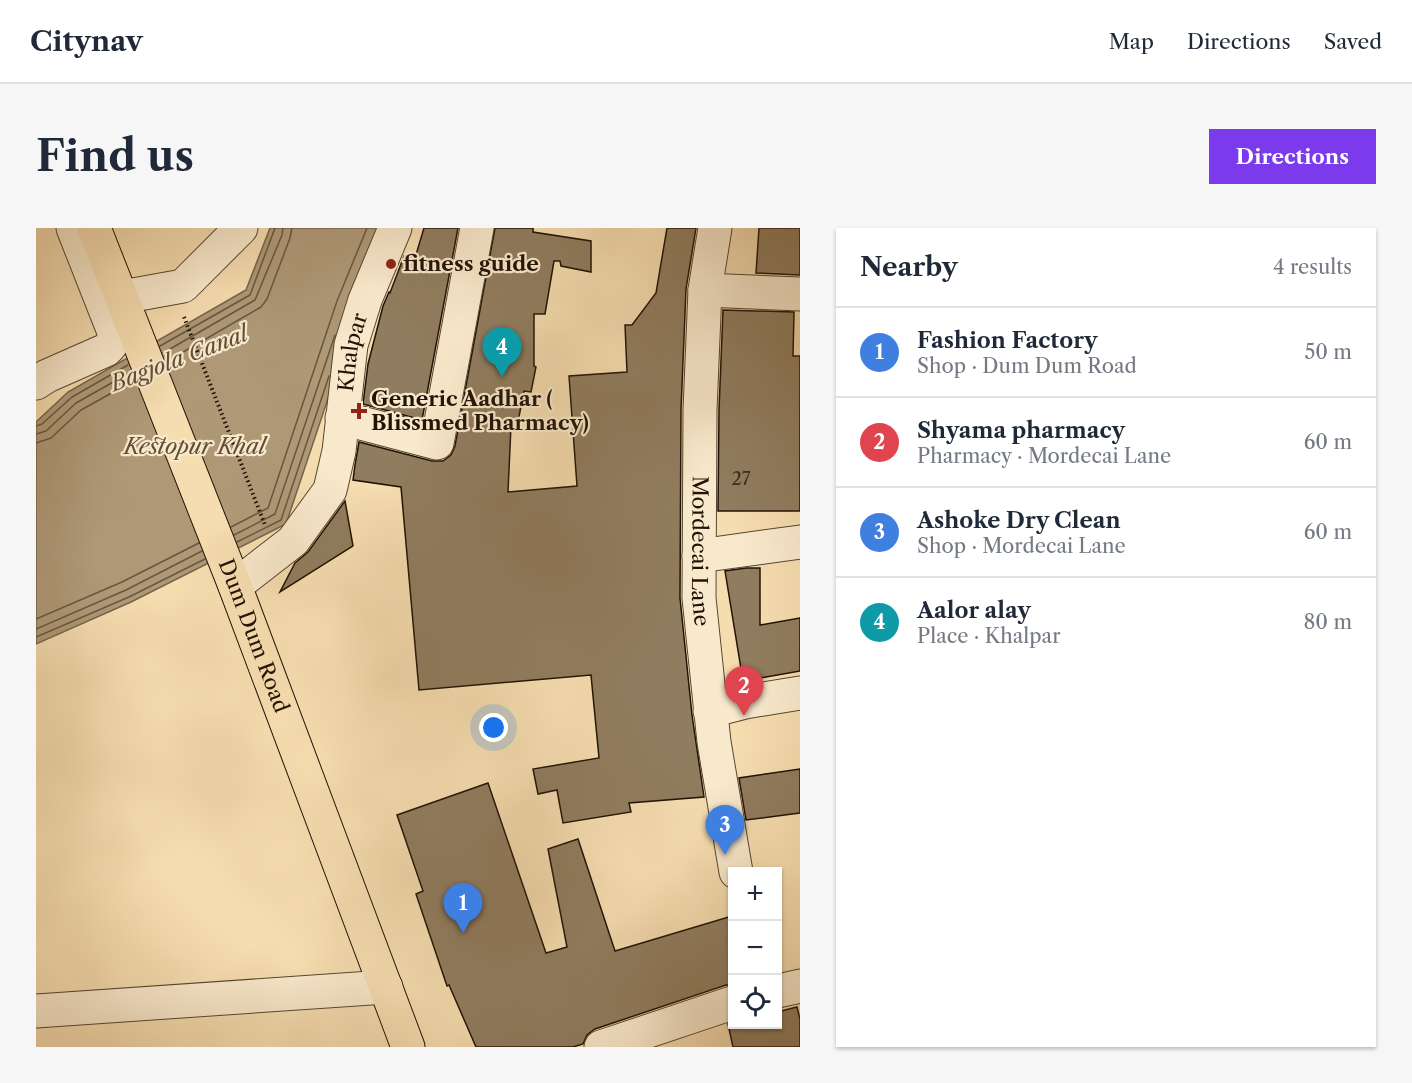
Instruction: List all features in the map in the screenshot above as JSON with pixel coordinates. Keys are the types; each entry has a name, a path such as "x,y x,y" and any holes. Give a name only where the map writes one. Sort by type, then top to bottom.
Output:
{"main road":[{"name":"Dum Dum Road","path":"93,228 235,586 408,1047"}],"street":[{"path":"36,383 106,350 112,345 114,339 114,332 73,228"},
{"path":"126,307 183,286 241,228"},
{"name":"Khalpar","path":"235,586 293,541 330,490 339,452 351,345 365,300 395,228"},
{"path":"342,418 437,443 477,228"},
{"name":"Mordecai Lane","path":"716,228 705,290 700,410 699,598 714,742 735,867"},
{"path":"705,290 800,294"},
{"path":"699,556 800,542"},
{"path":"710,711 745,702 800,693"},
{"path":"782,990 800,986"},
{"path":"36,1011 386,987"},
{"path":"601,1047 728,1004"}],"path":[{"path":"173,288 276,554"}],"water":[{"name":"Kestopur Khal","path":"270,228 391,228 358,309 286,524 131,602 36,644 36,422 68,392 246,290"}],"building":[{"path":"424,228 458,228 422,420 363,404 368,364 383,306 404,256 415,258"},
{"path":"495,228 533,228 533,232 591,241 591,272 561,266 560,261 554,261 545,314 534,314 534,366 536,367 531,392 524,391 517,427 511,426 508,492 577,486 569,376 627,372 625,325 632,325 656,293 667,228 696,228 686,289 681,410 680,598 692,715 704,797 629,803 631,812 563,823 557,790 538,794 533,769 599,758 591,675 419,690 401,487 353,480 355,465 359,442 432,461 443,461 451,455 455,446"},
{"path":"759,228 800,228 800,275 756,273"},
{"path":"723,310 794,312 793,356 800,356 800,511 718,511"},
{"path":"345,501 353,546 280,592 295,563 308,552"},
{"path":"760,568 760,625 800,618 800,671 743,681 725,571"},
{"path":"800,769 800,813 746,820 739,778"},
{"path":"488,783 546,953 567,947 548,849 578,839 615,951 728,917 728,985 595,1029 587,1035 583,1044 573,1047 476,1047 449,985 447,986 416,894 423,891 397,815"},
{"path":"797,1007 800,1019 800,1047 733,1047 729,1029 782,1029 782,1011"}],"place":[{"name":"fitness guide","path":"391,264"},
{"name":"Aalor alay","path":"502,377"},
{"name":"Generic Aadhar ( Blissmed Pharmacy)","path":"359,411"},
{"name":"Shyama pharmacy","path":"744,716"},
{"name":"Ashoke Dry Clean","path":"725,855"},
{"name":"Fashion Factory","path":"463,933"}],"water label":[{"name":"Bagjola Canal","path":"179,358"}]}
